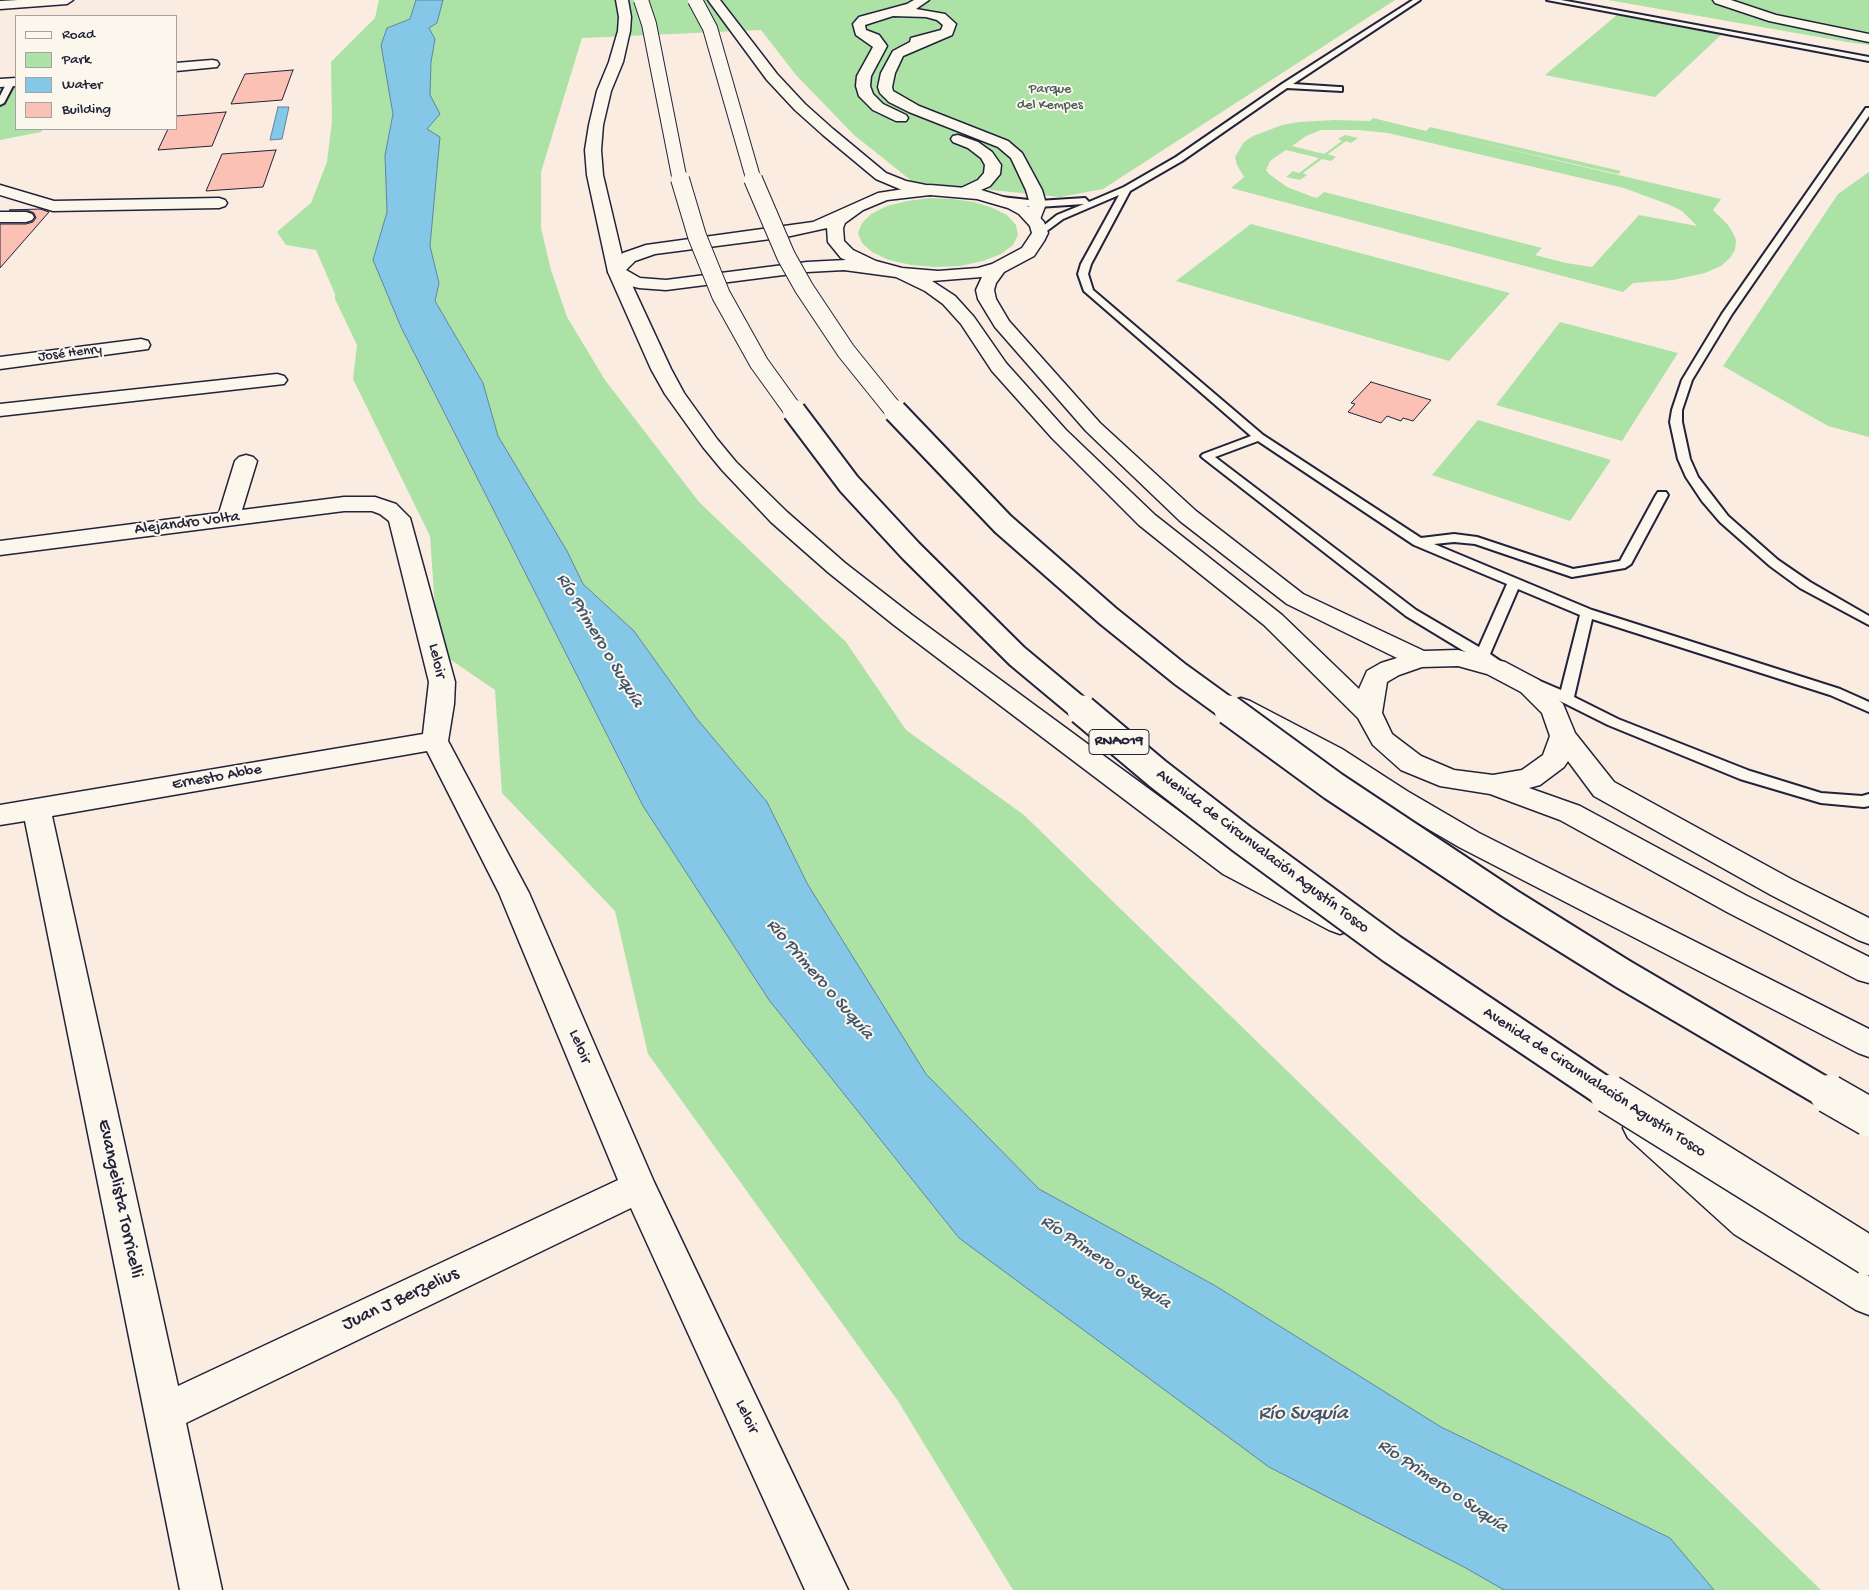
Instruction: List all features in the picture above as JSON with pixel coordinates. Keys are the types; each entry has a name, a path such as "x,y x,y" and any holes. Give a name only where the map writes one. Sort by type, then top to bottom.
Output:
{"main road":[{"path":"0,5 67,0"},
{"path":"622,0 625,17 624,31 599,107 594,141 595,175 618,272 653,352 676,394 710,443 729,466 779,517 837,568 1233,866 1392,949"},
{"name":"Avenida de Circunvalación Agustín Tosco","path":"641,0 649,24 687,209 721,295 759,362 790,408 849,484 923,564 1024,662 1158,774 1392,949 1638,1114 1869,1256"},
{"path":"695,0 710,28 747,163 769,220 804,288 846,351 916,435 1003,524 1073,586 1180,674 1333,786 1509,903 1760,1055 1869,1117"},
{"path":"714,0 772,77 800,107 882,176 902,185 930,190 965,192 1001,200 1037,219"},
{"path":"923,0 911,7 870,17 859,24 861,32 880,46 864,76 863,86 869,100 890,114 973,145 987,156 993,165 992,174 984,183 965,192"},
{"path":"1720,0 1773,18 1869,38"},
{"path":"618,272 629,280 639,283 666,285 821,266 844,265 938,276 978,273 998,268 1028,252 1037,219 1034,190 1017,156 1002,144 898,102 887,93 885,87 888,73 898,54 908,47 947,32 950,24 942,11 890,12"},
{"path":"1820,15 1849,21"},
{"path":"867,35 898,41 933,38"},
{"path":"178,67 212,64"},
{"path":"0,190 53,206 219,203"},
{"path":"618,272 623,261 652,249 756,237 804,229 830,221 857,206 884,196 930,190"},
{"path":"847,212 838,221 835,228 834,235 840,248 858,260 931,287 949,300 968,321 999,367 1059,434 1147,520 1272,620 1369,713 1382,739 1411,763 1450,779 1493,784 1570,813 1737,904 1869,971"},
{"path":"0,218 26,217"},
{"path":"998,268 987,282 985,290 987,300 1002,323 1093,427 1188,516 1295,599 1420,659"},
{"name":"José Henry","path":"0,363 141,345"},
{"path":"0,410 277,380"},
{"path":"228,519 246,461"},
{"name":"Alejandro Volta","path":"0,548 344,504 375,504"},
{"name":"Leloir","path":"375,504 388,509 399,518 442,682 441,704 435,741 514,893 639,1187 827,1590"},
{"path":"1369,713 1372,688 1376,677 1390,669 1420,659 1458,658 1496,668 1530,686 1554,710 1563,736 1604,789 1781,887 1869,932"},
{"path":"1180,674 1333,756 1397,798 1469,840 1869,1044"},
{"path":"1493,784 1530,778 1555,760 1563,736"},
{"name":"Ernesto Abbe","path":"0,815 435,741"},
{"name":"Evangelista Torricelli","path":"37,809 201,1590"},
{"path":"1574,1071 1747,1222 1869,1297"},
{"name":"Juan J Berzelius","path":"163,1413 639,1187"}],"lane":[{"path":"1037,219 1060,217 1127,189 1179,159 1284,86 1417,0"},
{"path":"1550,0 1869,59"},
{"path":"0,103 9,83"},
{"path":"1284,86 1339,89"},
{"path":"1869,110 1727,314 1688,380 1677,410 1676,422 1684,459 1692,477 1706,498 1724,519 1759,551 1805,585 1869,621"},
{"path":"1127,189 1086,264 1083,274 1089,291 1259,437 1418,542 1588,613 1835,692 1869,707"},
{"path":"1037,219 1102,200"},
{"path":"1259,437 1207,456 1411,613 1482,656 1613,722 1746,775 1821,798 1864,802 1869,799"},
{"path":"1418,542 1454,538 1477,541 1572,573 1625,564 1662,495"},
{"path":"1482,656 1514,582"},
{"path":"1566,698 1588,613"}],"green space":[{"path":"379,0 416,0 410,19 387,28 382,45 393,114 385,155 387,212 373,260 401,327 643,806 769,1000 959,1238 1464,1567 1504,1590 1013,1590 898,1401 648,1054 615,911 502,793 495,690 438,651 430,536 353,379 357,345 335,299 335,294 316,250 286,245 277,232 311,203 327,162 332,121 331,62 375,18"},
{"name":"Parque del Kempes","path":"443,0 1395,0 1103,189 1060,197 913,182 854,135 796,75 761,30 582,38 541,172 541,228 551,270 567,317 605,380 699,502 846,642 906,730 1024,815 1821,1590 1714,1590 1670,1538 1441,1427 1214,1285 1039,1189 926,1074 808,885 767,802 697,719 634,631 583,584 567,551 498,436 483,383 435,301 439,283 430,246 440,137 427,129 439,114 430,95 431,62 435,39 429,28 437,23"},
{"path":"1608,0 1869,0 1869,45 1847,42"},
{"path":"1617,15 1721,35 1655,97 1545,75"},
{"path":"15,87 15,130 42,130 41,132 0,140 0,88"},
{"path":"1373,118 1426,131 1430,127 1621,171 1618,174 1447,135 1721,199 1713,210 1733,233 1736,240 1735,250 1730,258 1721,266 1705,273 1673,280 1633,283 1623,292 1231,188 1244,177 1235,157 1244,142 1253,136 1282,125 1299,122 1370,121","holes":["1321,130 1358,130 1388,133 1624,188 1682,211 1697,226 1639,215 1592,267 1535,255 1542,248 1324,192 1317,198 1313,197 1287,187 1266,170 1270,161 1286,150 1319,158 1299,173 1293,171 1286,177 1300,180 1307,175 1303,173 1322,159 1331,161 1336,157 1328,154 1346,141 1351,143 1358,138 1345,135 1338,139 1342,141 1324,154 1292,146 1306,136"]},
{"path":"1869,172 1869,437 1828,426 1723,366 1838,194"},
{"path":"929,198 974,202 993,208 1007,215 1016,225 1018,235 1013,245 1001,254 983,261 960,266 935,267 911,265 889,260 872,252 862,243 858,233 862,223 871,214 887,206"},
{"path":"1251,224 1510,293 1449,361 1176,281"},
{"path":"1560,322 1678,353 1622,441 1496,405"},
{"path":"1478,420 1611,460 1570,521 1432,475"}],"water":[{"name":"Río Suquía","path":"416,0 443,0 437,23 429,28 435,39 431,62 430,95 440,114 427,129 440,137 430,246 439,283 435,301 483,383 498,436 567,551 583,584 634,631 697,719 767,802 808,885 926,1074 1039,1189 1214,1285 1441,1427 1670,1538 1714,1590 1504,1590 1464,1567 1269,1467 959,1238 769,1000 643,806 401,327 373,260 387,212 385,155 393,114 381,45 387,28 410,19"},
{"path":"278,107 289,107 282,139 270,140"}],"building":[{"path":"293,70 282,100 231,104 245,74"},
{"path":"226,112 212,146 158,150 168,130 178,130 178,116"},
{"path":"276,150 263,187 206,191 222,154"},
{"path":"40,209 49,212 0,268 0,224 26,224 33,222 36,218 34,213 27,210 9,210"},
{"path":"1371,382 1431,400 1413,421 1403,418 1401,421 1387,416 1381,423 1348,412 1355,404 1351,403"}],"water label":[{"name":"Río Primero o Suquía","path":"599,641"},
{"name":"Río Primero o Suquía","path":"819,980"},
{"name":"Río Primero o Suquía","path":"1105,1263"},
{"name":"Río Primero o Suquía","path":"1442,1487"}]}
